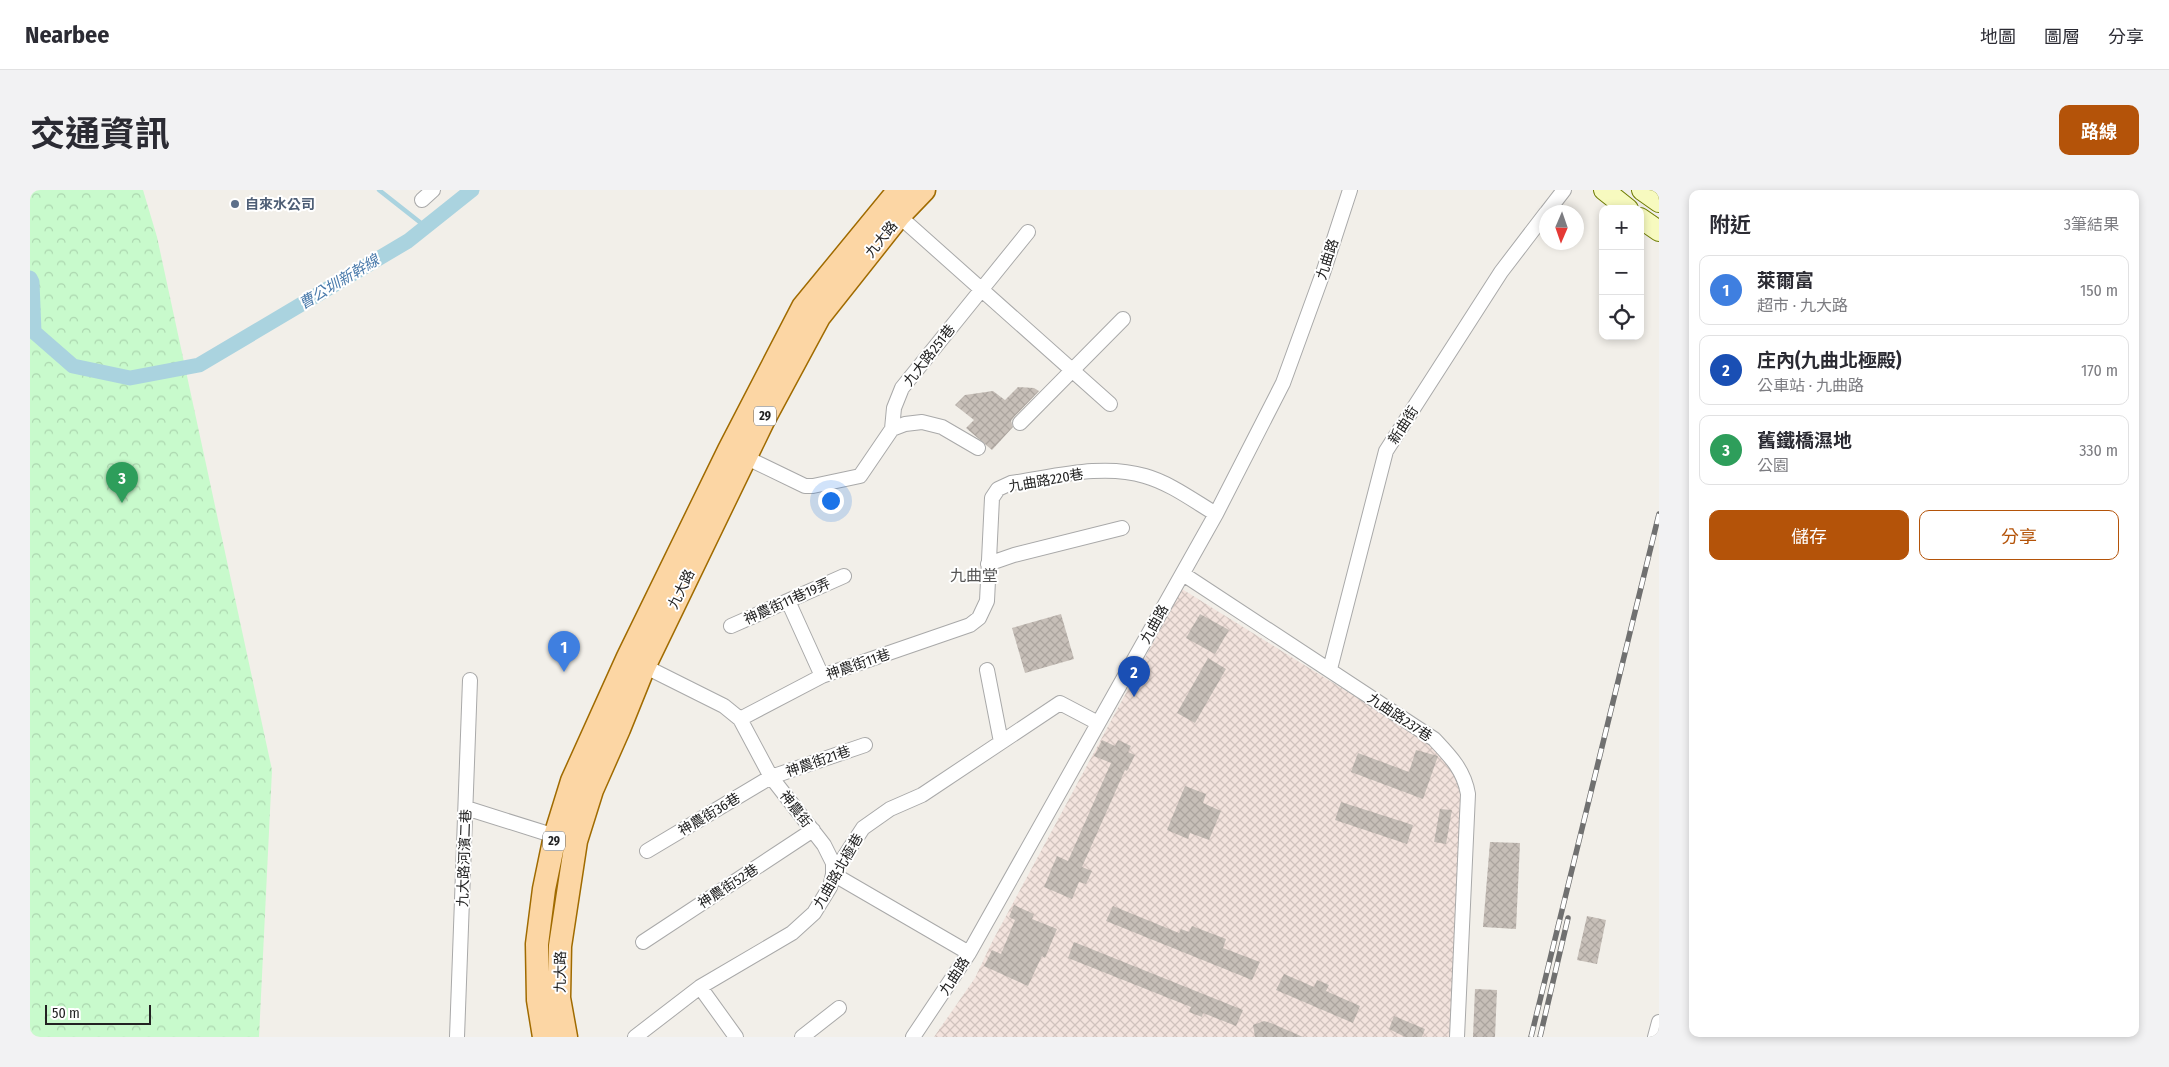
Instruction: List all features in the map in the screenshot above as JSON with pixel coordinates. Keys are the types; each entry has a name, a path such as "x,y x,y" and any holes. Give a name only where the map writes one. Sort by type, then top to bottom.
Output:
{"main road":[{"name":"九大路","path":"566,1037 559,998 560,946 576,842 592,790 619,729 636,662 729,450 803,307 899,190"},
{"name":"九大路","path":"544,1037 538,1000 537,944 544,889 555,836 572,781 819,317 899,216 924,190"}],"street":[{"path":"422,200 433,190"},
{"name":"九曲路","path":"914,1037 969,953 1216,514 1283,383 1323,273 1350,190"},
{"name":"新曲街","path":"1553,205 1564,190"},
{"path":"1604,190 1623,205"},
{"path":"1642,190 1659,202"},
{"path":"899,216 1110,404"},
{"path":"1644,221 1659,231"},
{"name":"新曲街","path":"1330,669 1386,451 1501,272 1539,223"},
{"name":"九大路251巷","path":"892,429 894,408 902,388 1028,232"},
{"path":"1020,423 1124,319"},
{"path":"745,457 805,486 813,486 860,476 892,429 905,424 922,422 942,427 978,448"},
{"name":"九曲路220巷","path":"979,618 987,601 992,498 998,489 1011,483 1109,470 1129,472 1158,481 1216,514"},
{"path":"988,564 1014,555 1122,528"},
{"name":"九曲路237巷","path":"1182,574 1330,669 1434,739 1458,765 1466,779 1468,794 1457,1037"},
{"name":"神農街11巷19弄","path":"731,626 844,576"},
{"path":"788,601 822,676"},
{"name":"神農街11巷","path":"740,719 822,676 970,626 979,618"},
{"name":"神農街","path":"636,662 724,706 740,719 771,777 824,845 833,863 833,874"},
{"path":"987,670 1001,742"},
{"name":"九大路河濱二巷","path":"457,1037 470,680"},
{"name":"九曲路北極巷","path":"638,1036 700,987 792,933 814,913 830,887 833,874 863,828 890,809 922,795 1060,703 1098,723"},
{"name":"神農街21巷","path":"771,777 865,745"},
{"name":"神農街36巷","path":"647,851 771,777"},
{"path":"466,808 555,836"},
{"name":"神農街52巷","path":"643,942 813,830"},
{"path":"833,874 969,953"},
{"path":"700,987 736,1037"},
{"path":"802,1037 839,1008"},
{"path":"1655,1037 1659,1022"}],"shaded area":[{"path":"1182,589 1438,748 1465,788 1454,1037 934,1037 975,978 992,942"}],"green space":[{"path":"30,190 143,190 157,237 272,770 259,1037 30,1037"}],"building":[{"path":"1018,387 1034,388 1039,391 1014,417 1011,421 1013,427 992,450 966,428 974,420 955,405 965,395 993,391 1005,400"},
{"path":"1061,614 1074,659 1025,673 1012,628"},
{"path":"1200,614 1229,630 1215,654 1186,638"},
{"path":"1208,658 1226,669 1195,723 1177,713"},
{"path":"1102,740 1115,746 1118,740 1131,746 1128,752 1135,755 1127,771 1125,770 1082,867 1092,871 1086,884 1079,882 1072,899 1044,887 1057,856 1068,861 1111,763 1094,756"},
{"path":"1416,750 1438,756 1423,799 1351,772 1358,753 1409,772"},
{"path":"1185,786 1206,794 1203,803 1221,811 1209,840 1190,833 1188,839 1167,830"},
{"path":"1341,802 1413,825 1407,844 1335,820"},
{"path":"1440,809 1452,810 1446,844 1434,842"},
{"path":"1490,842 1520,843 1516,929 1483,927"},
{"path":"1014,905 1034,914 1032,919 1057,929 1045,958 1042,956 1028,986 984,966 992,950 1001,954 1015,920 1009,917"},
{"path":"1113,906 1179,933 1181,929 1189,932 1192,926 1226,939 1223,948 1260,962 1252,980 1106,921"},
{"path":"1587,916 1606,920 1597,964 1577,960"},
{"path":"1074,942 1243,1010 1236,1026 1203,1013 1202,1017 1189,1012 1191,1007 1068,958"},
{"path":"1284,974 1314,987 1317,980 1329,985 1326,991 1360,1006 1353,1023 1276,990"},
{"path":"1475,989 1497,990 1495,1037 1473,1037"},
{"path":"1394,1016 1425,1029 1422,1037 1405,1037 1389,1029"},
{"path":"1264,1021 1303,1037 1255,1037 1253,1025"}],"waterway":[{"path":"379,190 426,227"},
{"name":"曹公圳新幹線","path":"30,278 32,282 34,332 73,366 130,378 199,365 408,241 472,190"}],"railway":[{"path":"1531,1037 1659,514"},
{"path":"1540,1037 1568,918"}],"place":[{"name":"自來水公司","path":"235,204"},
{"name":"舊鐵橋濕地","path":"122,503"},
{"name":"萊爾富","path":"564,672"},
{"name":"庄內(九曲北極殿)","path":"1134,697"}],"district":[{"name":"九曲堂","path":"974,575"}]}
